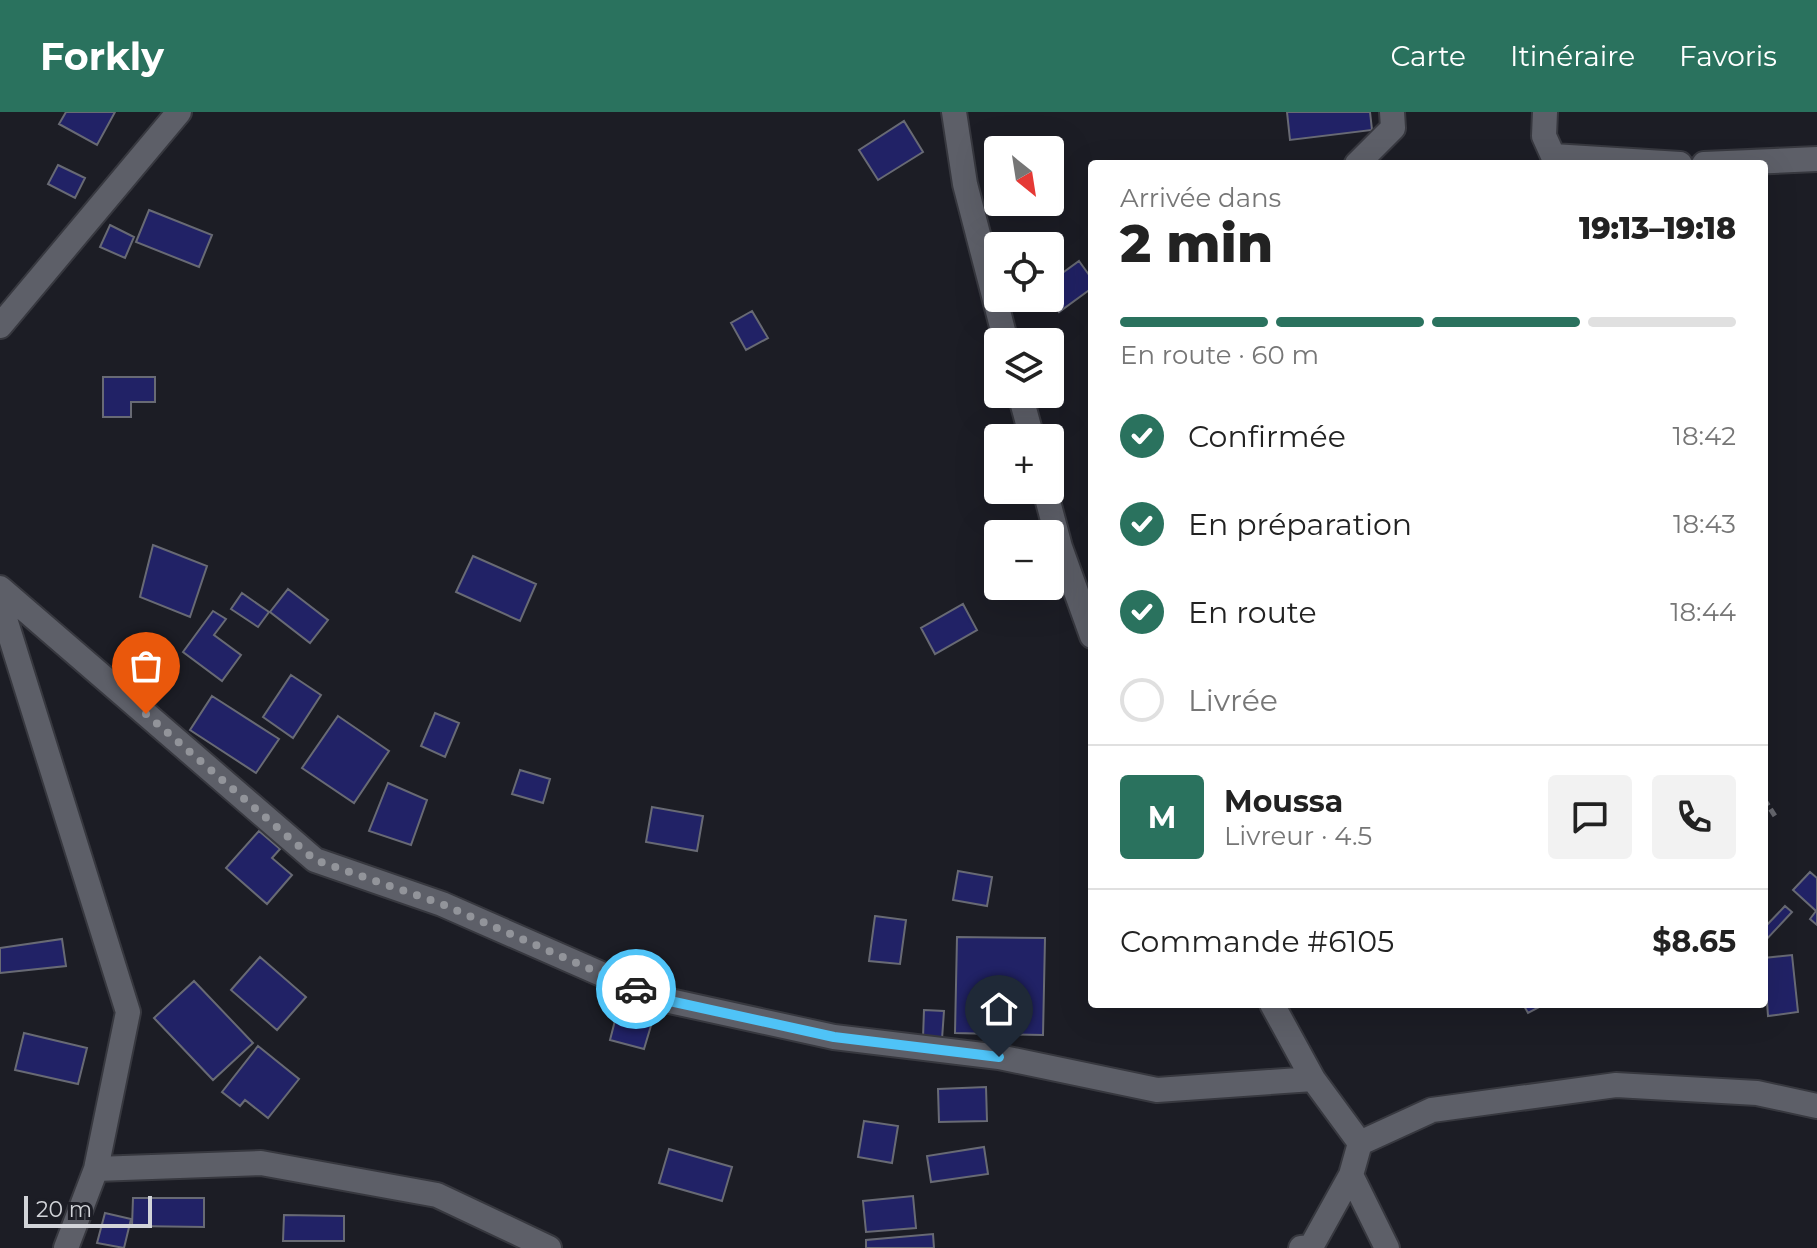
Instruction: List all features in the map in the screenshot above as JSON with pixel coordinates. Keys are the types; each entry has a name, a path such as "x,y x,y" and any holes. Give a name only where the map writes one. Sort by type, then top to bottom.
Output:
{"street":[{"path":"0,326 179,112"},
{"path":"954,112 965,184 1002,328"},
{"path":"1361,160 1393,128 1392,112"},
{"path":"1545,112 1544,136 1553,156 1616,160"},
{"path":"1768,161 1817,159"},
{"path":"1049,504 1060,547 1088,625"},
{"path":"0,588 315,860 442,904 656,998 834,1037 999,1057 1157,1090 1313,1079"},
{"path":"0,603 128,1012 96,1169 66,1248"},
{"path":"1274,1008 1313,1079 1360,1143"},
{"path":"1301,1248 1311,1247 1351,1175 1360,1143 1432,1110 1616,1085 1757,1093 1817,1106"},
{"path":"96,1169 261,1163 437,1195 549,1248"},
{"path":"1351,1175 1387,1248"}],"path":[{"path":"1768,805 1775,816"}],"building":[{"path":"66,112 115,112 97,145 59,124"},
{"path":"1287,112 1370,112 1372,130 1290,140"},
{"path":"904,121 923,152 878,180 859,150"},
{"path":"58,165 85,178 75,198 48,184"},
{"path":"149,210 212,235 199,267 136,242"},
{"path":"110,225 134,237 125,258 100,247"},
{"path":"1079,261 1088,273 1088,291 1064,308 1064,272"},
{"path":"752,311 768,338 746,350 731,323"},
{"path":"103,377 155,377 155,402 131,402 131,417 103,417"},
{"path":"153,545 207,566 190,617 140,597"},
{"path":"473,556 536,584 520,621 456,592"},
{"path":"288,589 328,620 310,643 270,612"},
{"path":"242,593 269,612 258,627 231,609"},
{"path":"963,604 977,630 935,654 921,628"},
{"path":"213,611 226,619 214,635 241,655 222,681 183,652"},
{"path":"291,675 321,695 293,738 263,717"},
{"path":"212,696 279,739 256,773 190,730"},
{"path":"435,713 459,723 445,757 421,746"},
{"path":"338,716 389,751 354,803 302,768"},
{"path":"520,770 550,779 543,803 512,794"},
{"path":"388,783 427,800 411,845 369,831"},
{"path":"652,807 703,816 697,851 646,842"},
{"path":"259,831 280,849 272,858 292,875 267,904 226,868"},
{"path":"958,871 992,877 987,906 953,900"},
{"path":"1810,872 1817,878 1817,925 1810,919 1816,911 1793,890"},
{"path":"1785,906 1792,912 1768,938 1768,924"},
{"path":"875,916 906,920 900,964 869,961"},
{"path":"957,937 1045,938 1043,1035 955,1033"},
{"path":"62,939 66,966 0,973 0,948"},
{"path":"1792,955 1798,1012 1768,1016 1768,958"},
{"path":"260,957 306,997 277,1030 231,990"},
{"path":"194,981 253,1043 213,1080 154,1018"},
{"path":"618,1009 653,1019 644,1049 610,1040"},
{"path":"924,1010 944,1011 942,1039 923,1038"},
{"path":"24,1033 87,1048 78,1084 15,1070"},
{"path":"258,1046 299,1079 268,1118 245,1100 240,1106 222,1092"},
{"path":"986,1087 987,1121 939,1122 938,1089"},
{"path":"864,1121 898,1126 892,1163 858,1157"},
{"path":"984,1147 988,1174 931,1182 927,1156"},
{"path":"669,1149 732,1167 722,1201 659,1183"},
{"path":"913,1196 916,1228 866,1232 863,1201"},
{"path":"133,1198 204,1198 204,1227 132,1226"},
{"path":"105,1213 131,1219 124,1248 97,1243"},
{"path":"284,1215 344,1216 344,1241 283,1241"},
{"path":"933,1234 934,1248 866,1248 866,1240"}],"way so far":[{"path":"146,714 315,860 442,904 636,989"}],"route":[{"path":"636,989 656,998 834,1037 999,1057"}]}
